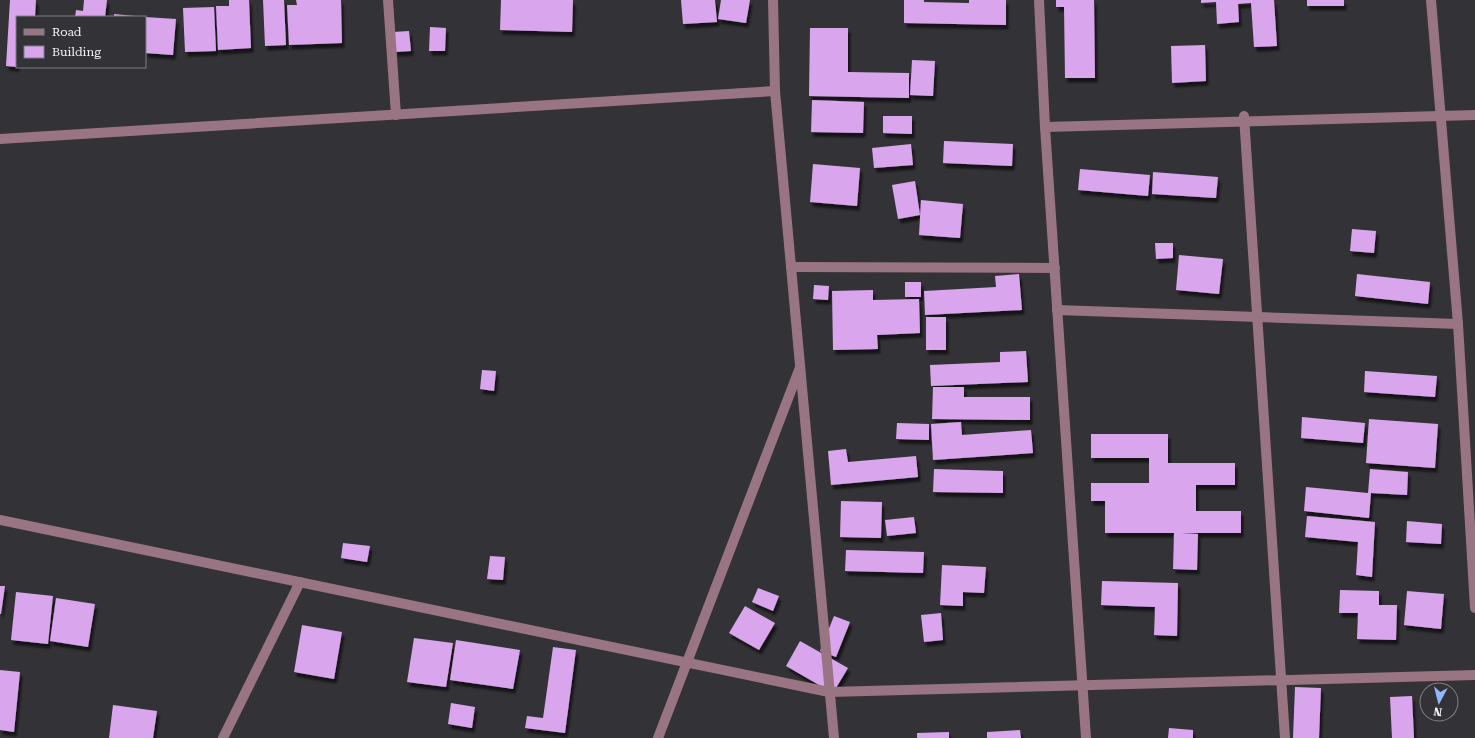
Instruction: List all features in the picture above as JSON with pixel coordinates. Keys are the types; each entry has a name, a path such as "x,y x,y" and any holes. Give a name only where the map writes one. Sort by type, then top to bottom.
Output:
{"street":[{"path":"388,0 396,115"},
{"path":"773,0 775,91 834,738"},
{"path":"1039,0 1045,127 1086,738"},
{"path":"1431,0 1458,324 1475,608"},
{"path":"0,139 775,91"},
{"path":"1045,127 1244,119 1475,115"},
{"path":"1244,119 1285,738"},
{"path":"791,267 1055,268"},
{"path":"1057,310 1458,324"},
{"path":"658,738 800,368"},
{"path":"0,520 829,692 1475,675"},
{"path":"223,738 300,582"}],"building":[{"path":"10,0 36,0 35,16 16,16 16,67 6,66"},
{"path":"84,0 107,0 105,16 75,16 76,10 83,11"},
{"path":"229,0 249,0 251,48 218,50 216,6 229,6"},
{"path":"263,0 284,0 286,45 265,46"},
{"path":"296,0 341,0 342,43 289,45 287,5 297,5"},
{"path":"501,0 573,0 572,32 500,30"},
{"path":"681,0 715,0 717,22 683,24"},
{"path":"721,0 750,0 746,23 718,19"},
{"path":"904,0 969,3 969,0 1006,0 1006,25 904,23"},
{"path":"1056,0 1094,0 1095,78 1065,78 1064,7 1056,7"},
{"path":"1201,0 1274,0 1277,46 1254,47 1251,3 1238,4 1239,22 1217,24 1216,2 1201,3"},
{"path":"1307,0 1344,0 1344,6 1307,6"},
{"path":"214,7 216,51 185,52 183,8"},
{"path":"114,14 135,16 114,16"},
{"path":"146,17 176,19 173,55 146,53"},
{"path":"430,27 446,28 445,51 429,51"},
{"path":"810,28 848,28 848,72 909,73 909,98 809,96"},
{"path":"409,31 411,51 395,52 393,32"},
{"path":"1205,45 1206,81 1172,83 1171,46"},
{"path":"912,60 935,61 933,96 910,95"},
{"path":"812,100 864,102 863,133 811,132"},
{"path":"883,116 912,116 912,134 883,133"},
{"path":"944,141 1013,144 1012,166 943,163"},
{"path":"911,144 913,165 874,168 872,148"},
{"path":"813,164 860,168 857,206 810,202"},
{"path":"1080,169 1150,175 1148,196 1078,190"},
{"path":"1153,172 1218,177 1216,198 1152,194"},
{"path":"915,181 920,215 898,219 892,185"},
{"path":"921,200 963,204 960,238 919,235"},
{"path":"1352,229 1376,231 1374,253 1350,251"},
{"path":"1155,243 1173,243 1173,258 1156,259"},
{"path":"1179,255 1223,259 1219,294 1176,290"},
{"path":"1019,274 1022,310 925,315 924,291 996,287 995,276"},
{"path":"1357,274 1430,282 1428,304 1355,296"},
{"path":"905,282 921,282 921,297 905,297"},
{"path":"814,285 829,286 828,300 813,299"},
{"path":"873,290 873,300 919,299 920,333 877,335 878,349 833,350 832,291"},
{"path":"926,317 946,317 946,350 926,350"},
{"path":"1026,351 1028,382 931,386 930,365 1000,362 1000,352"},
{"path":"482,370 496,371 494,391 480,389"},
{"path":"1365,371 1437,376 1435,397 1364,392"},
{"path":"933,387 964,387 964,397 1030,397 1030,420 932,419"},
{"path":"1302,417 1365,423 1363,443 1301,438"},
{"path":"1369,419 1438,424 1435,468 1366,463"},
{"path":"961,422 962,435 1031,430 1033,453 933,460 931,424"},
{"path":"897,423 929,424 929,440 896,439"},
{"path":"1091,434 1168,434 1168,463 1235,463 1235,485 1196,485 1196,511 1241,511 1241,533 1181,533 1198,534 1197,570 1173,569 1174,533 1105,533 1105,501 1091,501 1091,483 1149,483 1149,458 1091,458"},
{"path":"846,449 848,462 916,456 918,477 831,485 828,451"},
{"path":"934,469 1003,471 1003,493 933,492"},
{"path":"1370,469 1408,472 1407,495 1371,493 1369,518 1304,511 1306,487 1368,493"},
{"path":"841,501 882,502 881,538 840,537"},
{"path":"1307,516 1375,522 1372,577 1356,575 1358,542 1305,537"},
{"path":"914,517 916,533 887,536 885,520"},
{"path":"1407,521 1442,524 1441,544 1406,542"},
{"path":"343,543 370,546 367,562 341,558"},
{"path":"846,550 924,552 923,573 845,571"},
{"path":"490,556 505,557 503,580 487,579"},
{"path":"942,565 986,567 984,593 963,592 963,606 940,605"},
{"path":"1102,581 1178,583 1177,636 1154,635 1155,607 1101,605"},
{"path":"0,586 5,586 1,614 0,614"},
{"path":"758,588 779,596 773,611 752,602"},
{"path":"1340,590 1379,591 1379,605 1397,605 1396,640 1357,639 1358,613 1339,613"},
{"path":"1407,591 1444,594 1441,629 1404,625"},
{"path":"16,592 53,596 48,644 11,640"},
{"path":"56,598 95,604 88,647 50,641"},
{"path":"745,606 775,623 759,650 729,633"},
{"path":"941,613 943,640 924,642 921,615"},
{"path":"834,616 850,622 836,657 820,651"},
{"path":"302,625 342,632 334,679 294,672"},
{"path":"414,638 453,643 446,687 407,682"},
{"path":"456,640 520,650 513,689 450,680"},
{"path":"800,641 848,668 833,693 786,666"},
{"path":"553,647 576,650 565,733 525,728 527,716 543,718"},
{"path":"0,670 20,672 14,732 0,730"},
{"path":"1295,687 1321,688 1319,738 1293,738"},
{"path":"1412,696 1414,738 1392,738 1390,697"},
{"path":"451,703 475,707 472,728 448,724"},
{"path":"113,705 157,711 153,738 109,738"},
{"path":"1169,728 1193,730 1193,738 1168,738"},
{"path":"1020,730 1021,738 987,738 987,732"},
{"path":"949,732 949,738 917,738 917,733"}]}
